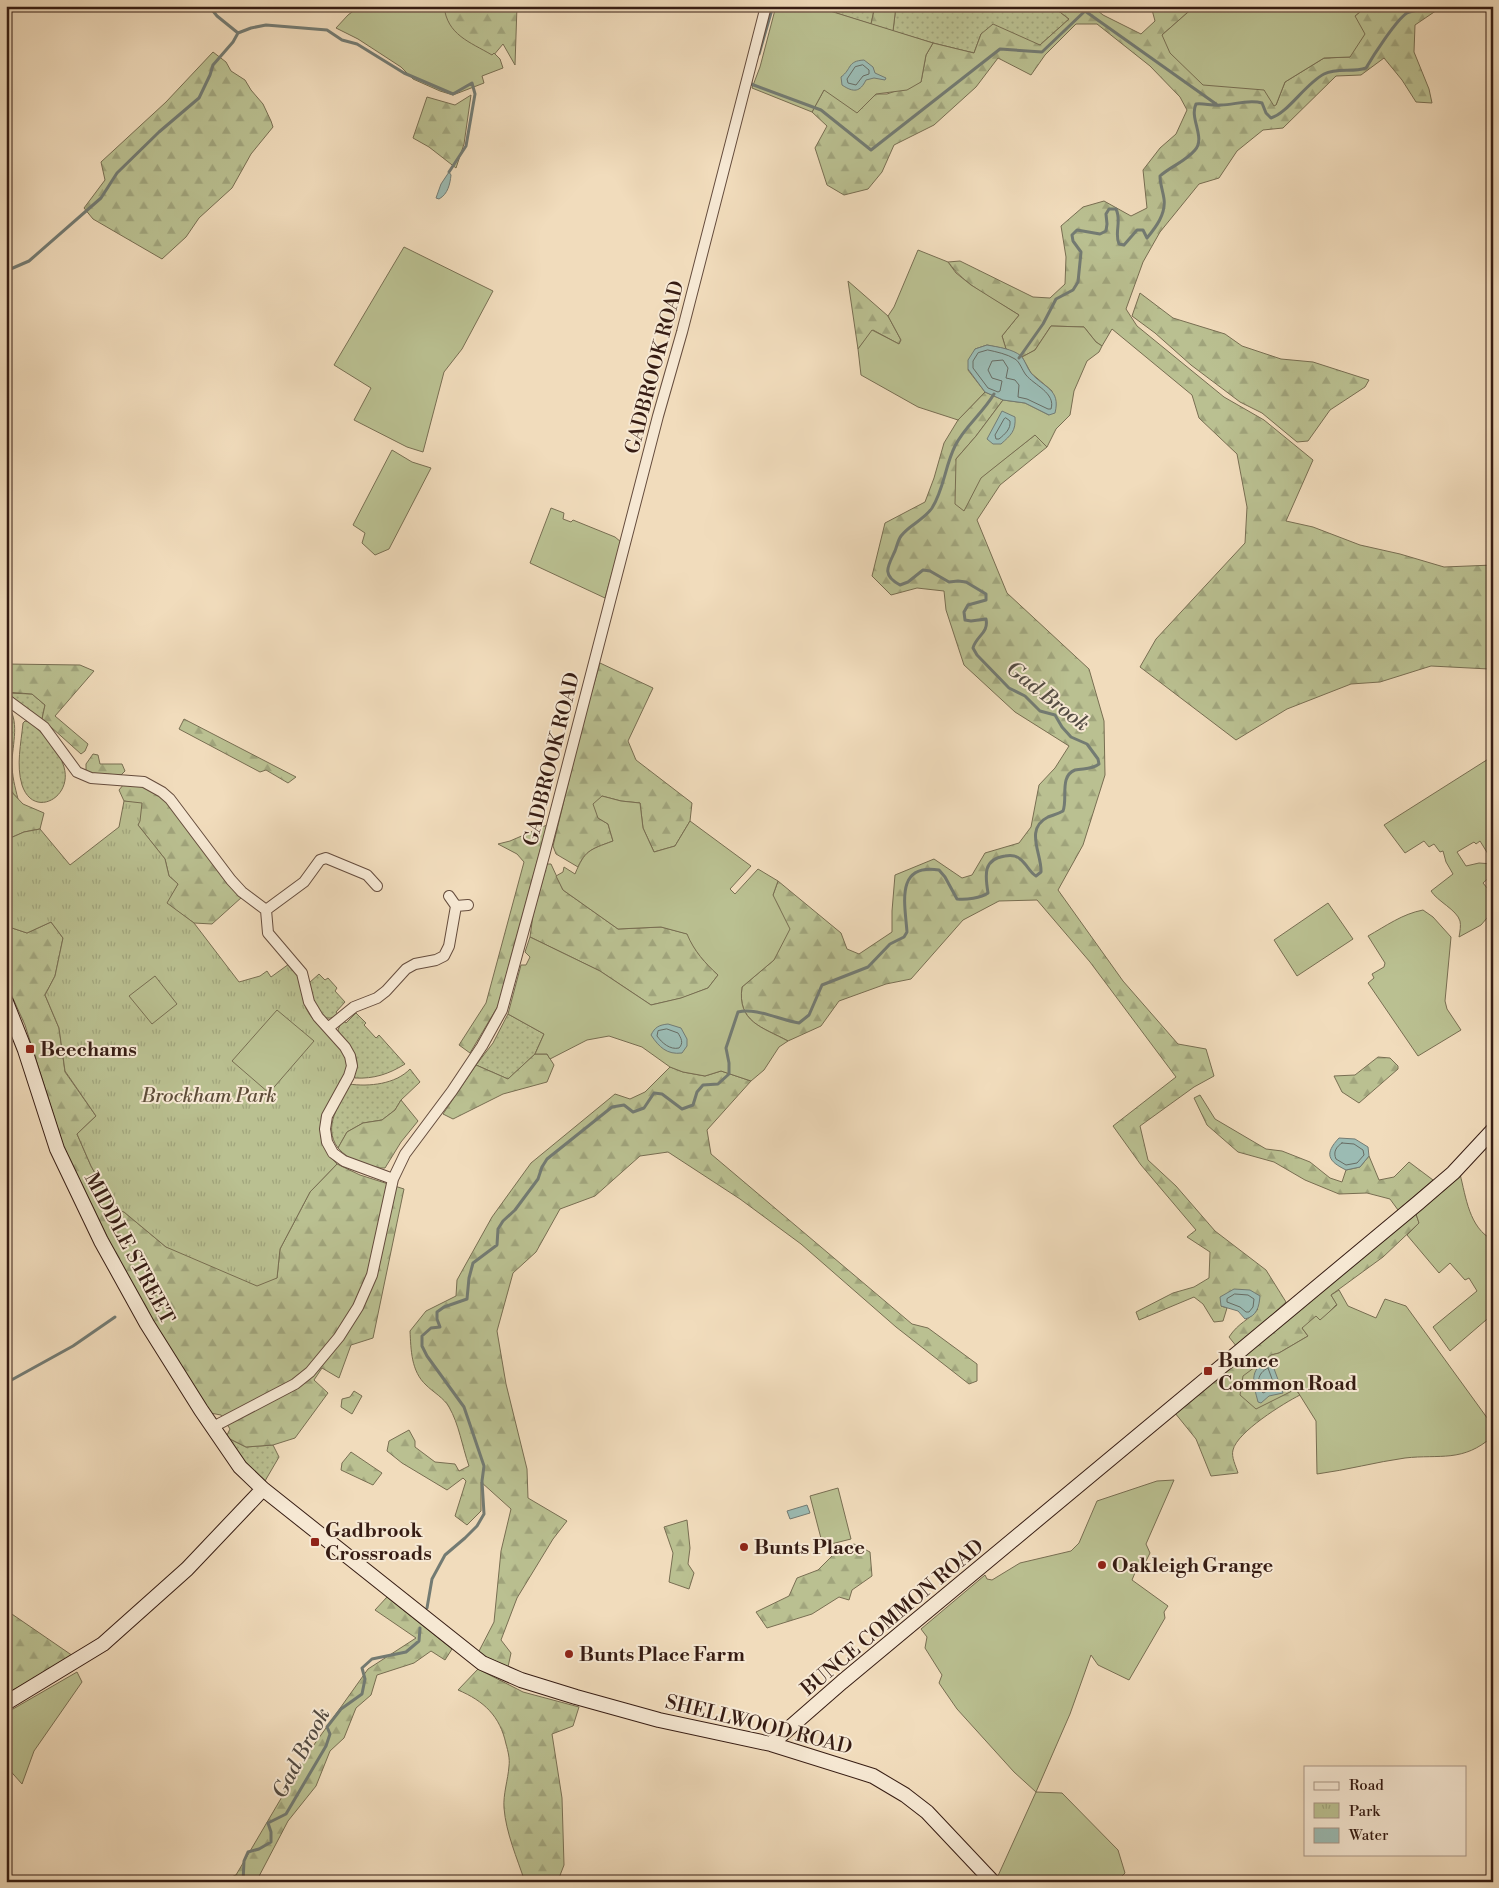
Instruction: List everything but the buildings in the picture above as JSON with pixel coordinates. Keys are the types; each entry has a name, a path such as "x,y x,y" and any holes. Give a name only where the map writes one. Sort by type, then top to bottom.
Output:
{"street":[{"name":"GADBROOK ROAD","path":"213,1427 295,1384 310,1372 339,1337 358,1308 372,1274 393,1179 405,1154 452,1091 482,1046 502,1010 658,416 682,332 766,6"},
{"path":"6,699 44,727 77,772 90,778 144,782 162,792 170,799 231,880 242,892 266,910 268,933 302,973 308,1002 318,1017 345,1047 350,1056 352,1066 349,1076 327,1116 325,1129 327,1142 333,1153 344,1161 393,1179"},
{"path":"266,910 304,882 320,860 326,858 367,875 377,886"},
{"path":"328,1028 354,1007 377,998 386,992 406,969 415,964 436,960 444,956 449,946 456,906 448,896"},
{"path":"456,906 468,905"},
{"name":"MIDDLE STREET","path":"6,1002 25,1050 57,1149 76,1191 133,1300 170,1361 240,1467 263,1489"},
{"name":"BUNCE COMMON ROAD","path":"771,1744 842,1682 1418,1203 1453,1173 1493,1130"},
{"path":"6,1703 103,1644 187,1568 263,1489"},
{"name":"SHELLWOOD ROAD","path":"263,1489 482,1663 521,1680 606,1706 659,1720 771,1744 873,1776 898,1790 927,1812 993,1882"}],"green space":[{"path":"360,6 444,6 446,16 455,31 476,46 492,55 494,53 500,59 503,68 482,76 484,83 453,95 440,91 413,79 401,67 358,39 336,28"},
{"path":"444,6 517,6 515,65 503,44 493,56 424,64 413,79 407,73 444,14"},
{"path":"776,6 814,6 933,43 926,55 921,82 907,90 876,94 857,113 824,90 812,112 752,88 760,67"},
{"path":"843,6 875,6 871,24 836,13"},
{"path":"875,6 896,6 893,31 871,24"},
{"path":"896,6 1052,6 1069,19 1040,45 981,34 974,53 893,31"},
{"path":"1052,6 1092,6 1103,15 1141,34 1155,21 1151,6 1166,6 1167,9 1170,6 1195,6 1162,35 1265,90 1276,105 1285,82 1324,58 1350,57 1355,16 1367,6 1443,6 1415,25 1414,52 1429,89 1432,103 1416,102 1402,80 1384,58 1361,75 1336,76 1283,128 1263,130 1237,151 1219,178 1199,184 1160,232 1143,262 1126,309 1137,326 1224,397 1264,420 1313,460 1286,521 1313,527 1360,545 1444,567 1493,565 1493,667 1489,669 1431,666 1380,682 1351,684 1287,709 1236,740 1140,667 1156,639 1245,543 1247,507 1237,454 1199,418 1192,395 1112,329 1102,346 1096,342 1084,327 1051,326 1035,350 1022,357 1006,349 1002,336 1019,315 971,285 948,262 960,261 1033,297 1050,298 1065,284 1066,257 1061,226 1083,207 1104,201 1131,216 1147,208 1143,170 1160,148 1176,134 1187,110 1180,97 1150,66 1097,24 1076,24 1045,55 1031,75 998,58 976,87 934,125 894,145 882,172 868,189 844,195 827,185 815,148 827,126 812,112 824,90 887,94 921,82 926,55 933,43 974,53 981,34 993,24 1040,45 1069,19"},
{"path":"1195,6 1367,6 1355,16 1365,34 1350,57 1324,58 1285,82 1274,106 1264,90 1203,85 1170,53 1162,35"},
{"path":"213,52 226,62 231,71 245,80 263,104 273,127 251,154 232,188 199,218 186,237 162,259 93,219 84,208 105,180 101,162 166,102"},
{"path":"471,95 464,144 456,168 429,147 413,138 427,97 455,105"},
{"path":"404,247 493,291 462,349 444,372 423,452 407,447 354,420 371,388 334,365"},
{"path":"918,250 948,262 956,273 971,285 1019,315 1002,336 1006,349 987,345 975,349 968,370 985,392 958,420 918,407 861,375 858,349 872,330 899,344 901,340 888,316 894,307"},
{"path":"848,281 888,316 901,340 899,344 873,330 858,349"},
{"path":"1140,293 1173,318 1225,334 1242,346 1281,359 1313,362 1369,380 1365,387 1330,410 1308,441 1297,442 1262,413 1240,402 1191,365 1155,333 1132,316"},
{"path":"1051,326 1084,327 1096,342 1102,346 1099,352 1087,361 1074,391 1070,415 1056,429 1047,447 1035,435 981,478 964,511 955,504 956,459 1003,400 1025,403 1049,415 1052,391 1031,373 1022,357 1035,350"},
{"path":"985,392 1003,400 956,459 964,510 980,478 1035,435 1047,447 1000,485 977,520 1007,593 1089,669 1104,721 1105,775 1083,845 1058,890 1123,981 1178,1044 1206,1049 1214,1076 1194,1087 1140,1126 1148,1160 1176,1186 1215,1231 1266,1270 1286,1302 1237,1347 1229,1337 1236,1328 1258,1309 1221,1306 1227,1308 1223,1321 1214,1322 1203,1304 1194,1297 1139,1320 1136,1312 1173,1293 1194,1287 1209,1278 1210,1252 1187,1237 1196,1230 1141,1165 1113,1126 1176,1077 1090,962 1037,900 999,901 963,920 911,979 886,984 839,1001 821,1026 788,1041 753,1022 743,1008 741,999 742,987 774,960 773,895 778,881 841,933 847,949 859,954 892,932 895,875 934,859 962,878 972,875 985,853 1019,843 1031,827 1039,785 1055,768 1069,746 1015,712 964,665 946,610 944,591 917,588 891,595 872,576 885,523 925,502 944,443 958,420"},
{"path":"392,450 412,462 431,468 389,549 375,555 362,543 365,533 353,525"},
{"path":"551,508 564,513 563,519 571,522 573,520 615,537 621,542 605,598 530,563"},
{"path":"600,663 653,688 628,741 636,760 692,803 690,821 675,846 654,852 643,828 640,803 602,796 598,818 608,824 613,841 588,853 584,856 578,867 556,854 553,846 584,718"},
{"path":"6,664 80,665 94,671 55,716 88,744 85,751 81,754 42,719 45,705 32,694 6,692"},
{"path":"8,693 32,694 45,705 42,719 27,710"},
{"path":"6,705 13,717 15,732 12,768 18,799 6,786 6,769 10,761 6,754"},
{"path":"184,719 296,777 288,783 266,770 260,772 179,729"},
{"path":"25,721 30,722 41,732 62,760 65,778 63,788 58,795 50,800 34,801 27,795 22,785 19,770 23,723"},
{"path":"93,754 98,755 100,764 122,764 125,771 121,775 89,773 86,770 86,764"},
{"path":"1493,756 1493,854 1488,854 1480,841 1476,844 1474,842 1457,852 1466,866 1479,863 1493,864 1493,874 1483,883 1493,895 1493,911 1481,925 1459,937 1460,921 1458,917 1431,891 1453,874 1446,862 1443,851 1440,852 1434,844 1429,847 1424,841 1405,853 1384,825"},
{"path":"124,784 145,786 165,798 242,897 212,924 194,923 166,903 178,884 169,876 165,859 138,825 141,804 124,801 119,790"},
{"path":"6,786 23,804 44,813 40,829 6,838"},
{"path":"602,796 640,803 643,828 654,852 675,846 690,821 751,866 730,889 735,894 758,869 778,881 773,895 790,929 774,960 742,987 741,999 743,1008 753,1022 788,1041 779,1047 764,1070 751,1081 721,1071 705,1076 683,1072 670,1067 642,1047 609,1036 587,1040 550,1059 547,1054 535,1054 544,1034 508,1014 521,965 526,965 530,957 525,952 530,937 600,971 651,1005 681,998 708,988 718,975 700,956 687,934 661,927 618,929 563,890 556,876 563,872 564,867 575,874 585,855 613,841 608,824 598,818 593,804"},
{"name":"Brockham Park","path":"124,801 142,803 138,825 165,859 169,876 178,884 167,903 194,923 239,982 260,976 267,971 271,977 289,964 301,984 309,1014 338,1045 347,1064 321,1125 323,1144 328,1154 337,1164 310,1192 280,1249 277,1278 257,1286 166,1247 124,1212 115,1209 91,1166 77,1134 96,1116 65,1071 59,1028 45,995 55,976 63,938 51,922 27,933 6,926 6,838 40,829 70,865 119,827"},
{"path":"547,825 498,1006 470,1053 459,1045 486,1003 524,862 517,854 498,844 510,841"},
{"path":"547,864 551,864 563,890 618,929 661,927 688,934 700,956 718,975 708,988 682,998 651,1005 600,971 530,937 533,915"},
{"path":"1328,903 1353,939 1297,976 1274,940"},
{"path":"1423,910 1433,917 1451,937 1445,1001 1447,1009 1461,1030 1418,1056 1368,983 1374,978 1372,974 1384,967 1385,963 1368,936 1401,917"},
{"path":"51,922 63,938 55,976 45,995 59,1028 65,1072 96,1116 77,1134 91,1166 115,1209 124,1212 166,1247 277,1278 280,1249 310,1192 337,1164 360,1175 404,1189 373,1338 351,1345 339,1378 322,1368 314,1380 328,1393 295,1438 273,1445 246,1447 226,1437 230,1429 221,1415 210,1413 157,1327 113,1249 64,1148 25,1025 6,983 6,926 27,933"},
{"path":"319,974 325,980 328,978 337,988 335,991 345,1002 336,1012 338,1015 331,1018 325,1018 320,1015 312,996 309,983"},
{"path":"155,976 177,1004 152,1024 129,996"},
{"path":"277,1010 314,1041 269,1093 232,1061"},
{"path":"356,1013 366,1023 364,1025 376,1038 379,1035 405,1064 381,1075 369,1078 355,1078 357,1061 355,1055 338,1030 342,1020 346,1023"},
{"path":"508,1014 544,1034 535,1054 508,1079 476,1065 493,1043"},
{"path":"535,1054 547,1054 554,1065 547,1082 503,1094 453,1119 443,1114 476,1065 508,1079"},
{"path":"1378,1057 1390,1058 1398,1066 1398,1069 1359,1103 1342,1092 1334,1076 1355,1075"},
{"path":"670,1067 683,1072 705,1076 721,1071 751,1081 707,1130 711,1154 912,1324 928,1328 977,1364 977,1381 969,1384 896,1327 801,1244 740,1199 668,1152 640,1156 595,1196 560,1209 536,1252 513,1273 497,1331 506,1384 527,1469 528,1498 567,1521 553,1539 517,1598 501,1640 511,1653 508,1667 478,1653 494,1622 501,1551 511,1509 481,1482 481,1511 467,1525 455,1516 466,1481 463,1478 447,1490 402,1463 387,1451 389,1441 409,1430 415,1441 415,1447 435,1462 455,1464 459,1471 469,1466 458,1428 449,1407 426,1385 417,1373 413,1360 410,1331 426,1311 456,1296 457,1280 492,1217 531,1163 615,1094 630,1099 645,1092"},
{"path":"410,1069 420,1082 401,1100 395,1110 382,1120 363,1123 347,1132 338,1148 332,1132 332,1124 337,1108 349,1084 373,1085 382,1083 397,1078"},
{"path":"1200,1095 1215,1119 1266,1149 1282,1151 1310,1162 1330,1178 1342,1182 1346,1170 1360,1167 1369,1156 1379,1180 1394,1177 1409,1162 1433,1180 1398,1210 1390,1199 1367,1193 1339,1194 1305,1180 1274,1162 1238,1152 1207,1125 1194,1098"},
{"path":"401,1100 418,1121 401,1142 385,1168 359,1163 348,1157 338,1148 347,1132 363,1123 382,1120 395,1110"},
{"path":"1460,1174 1474,1220 1485,1235 1493,1240 1493,1314 1450,1351 1433,1327 1477,1291 1469,1278 1465,1280 1450,1263 1439,1273 1407,1235 1419,1223 1416,1214"},
{"path":"1416,1214 1419,1223 1383,1257 1331,1295 1337,1304 1320,1321 1302,1328 1308,1336 1279,1353 1271,1355 1280,1396 1295,1389 1300,1395 1262,1419 1236,1443 1233,1456 1238,1473 1211,1476 1196,1439 1175,1413"},
{"path":"1339,1290 1348,1306 1376,1318 1385,1299 1406,1306 1493,1426 1493,1436 1482,1445 1461,1454 1405,1458 1317,1474 1316,1421 1296,1389 1256,1409 1240,1395 1243,1376 1271,1355 1279,1353 1308,1336 1302,1328 1316,1316 1320,1320 1337,1305 1331,1295"},
{"path":"354,1391 362,1396 352,1414 341,1407 342,1399 350,1397"},
{"path":"226,1437 246,1447 273,1445 279,1457 265,1481 243,1461"},
{"path":"351,1452 382,1473 373,1485 341,1470 342,1463"},
{"path":"1174,1480 1146,1544 1150,1553 1144,1565 1137,1568 1132,1580 1168,1606 1164,1612 1165,1618 1129,1680 1098,1665 1091,1655 1070,1714 1036,1792 1014,1772 957,1709 939,1683 942,1675 925,1648 927,1637 921,1629 985,1575 987,1579 992,1580 1020,1563 1071,1551 1079,1543 1097,1501 1157,1481"},
{"path":"838,1488 851,1539 823,1546 810,1496"},
{"path":"687,1520 690,1548 688,1564 694,1573 689,1589 669,1582 673,1553 664,1527"},
{"path":"854,1544 870,1552 872,1576 852,1590 849,1600 839,1597 812,1614 767,1628 756,1612 789,1596 797,1578 818,1570 833,1555"},
{"path":"387,1597 452,1649 445,1660 431,1651 414,1663 377,1675 371,1695 356,1708 344,1738 330,1751 316,1786 288,1821 256,1882 220,1882 236,1875 306,1756 368,1669 416,1638 375,1610"},
{"path":"6,1610 73,1656 6,1694"},
{"path":"478,1669 523,1692 579,1707 573,1726 552,1734 562,1798 564,1865 559,1878 561,1882 525,1882 512,1845 505,1817 504,1798 509,1761 500,1725 476,1699 458,1690"},
{"path":"77,1672 82,1682 34,1751 22,1784 6,1766 6,1713"},
{"path":"1036,1792 1062,1793 1118,1850 1125,1873 1116,1882 1000,1882 997,1878"}],"water":[{"path":"864,60 873,67 875,73 886,78 885,80 874,78 866,80 856,90 842,85 841,77 852,64"},
{"path":"449,172 451,178 446,192 439,199 436,198 441,184"},
{"path":"987,345 1010,350 1021,356 1031,373 1050,390 1056,399 1055,413 1049,415 1025,403 1003,400 985,392 968,369 968,360 975,349"},
{"path":"1002,411 1015,417 1015,426 1010,435 1001,444 993,444 987,439"},
{"path":"668,1024 681,1028 687,1039 687,1046 682,1053 672,1053 664,1049 651,1035 658,1027"},
{"path":"1339,1138 1355,1139 1368,1147 1369,1156 1360,1167 1346,1170 1332,1160 1330,1157 1331,1148"},
{"path":"1234,1289 1250,1290 1260,1296 1255,1313 1249,1318 1245,1319 1238,1311 1221,1306 1220,1297"},
{"path":"1269,1361 1273,1366 1283,1393 1269,1396 1261,1403 1258,1402 1254,1378 1257,1368"},
{"path":"807,1505 810,1513 790,1519 787,1511"}],"waterway":[{"path":"209,6 217,16 238,33"},
{"path":"759,54 773,6"},
{"name":"Gad Brook","path":"1019,358 1043,324 1056,299 1073,290 1078,282 1081,252 1073,241 1072,235 1077,230 1100,234 1106,231 1106,214 1109,209 1116,209 1118,213 1117,236 1119,244 1124,245 1137,230 1143,230 1147,238 1154,229 1160,220 1164,205 1160,176 1187,158 1198,145 1199,140 1194,115 1196,104 1226,105 1257,102 1262,103 1266,113 1271,118 1284,110 1310,84 1324,74 1366,68 1402,17 1407,13 1434,6"},
{"path":"751,82 751,84 821,110 871,150 1000,49 1042,52 1085,11 1216,104"},
{"path":"6,271 29,261 101,198 117,173 159,132 199,98 213,65 233,42 238,33 251,28 266,25 327,30 342,40 357,44 404,73 453,94 472,83 475,94 466,146 449,172"},
{"name":"Gad Brook","path":"427,1608 432,1579 445,1555 477,1526 484,1514 482,1481 484,1466 464,1407 427,1356 422,1346 422,1336 431,1328 440,1327 437,1312 444,1307 467,1299 473,1263 497,1245 498,1229 538,1179 547,1159 612,1107 624,1105 633,1112 644,1108 654,1093 662,1094 682,1109 693,1105 697,1092 703,1085 718,1084 729,1074 726,1048 738,1012 760,1012 799,1023 809,1015 822,985 868,967 890,944 904,937 907,932 906,888 909,879 915,873 925,870 939,870 957,899 969,899 988,893 987,869 989,864 998,858 1009,855 1017,857 1036,876 1041,872 1036,842 1037,828 1048,817 1063,811 1065,782 1070,773 1099,764 1098,759 1087,744 1071,737 1055,715 1040,711 1025,696 1009,688 977,655 973,648 986,628 986,619 965,620 964,612 968,605 986,600 986,594 966,582 949,582 930,571 923,570 908,582 900,585 890,578 888,574 888,566 900,538 904,532 925,516 932,508 955,446 994,394"},
{"path":"6,1383 73,1346 115,1317"},
{"name":"Gad Brook","path":"243,1882 244,1861 248,1852 259,1849 271,1842 271,1832 268,1823 286,1814 326,1746 330,1734 327,1727 341,1709 362,1694 365,1679 362,1668 372,1659 406,1652 419,1641 420,1628"}],"place":[{"name":"Beechams","path":"30,1049"},
{"name":"Bunce Common Road","path":"1208,1371"},
{"name":"Gadbrook Crossroads","path":"315,1542"},
{"name":"Bunts Place","path":"744,1547"},
{"name":"Oakleigh Grange","path":"1102,1565"},
{"name":"Bunts Place Farm","path":"569,1654"}]}
